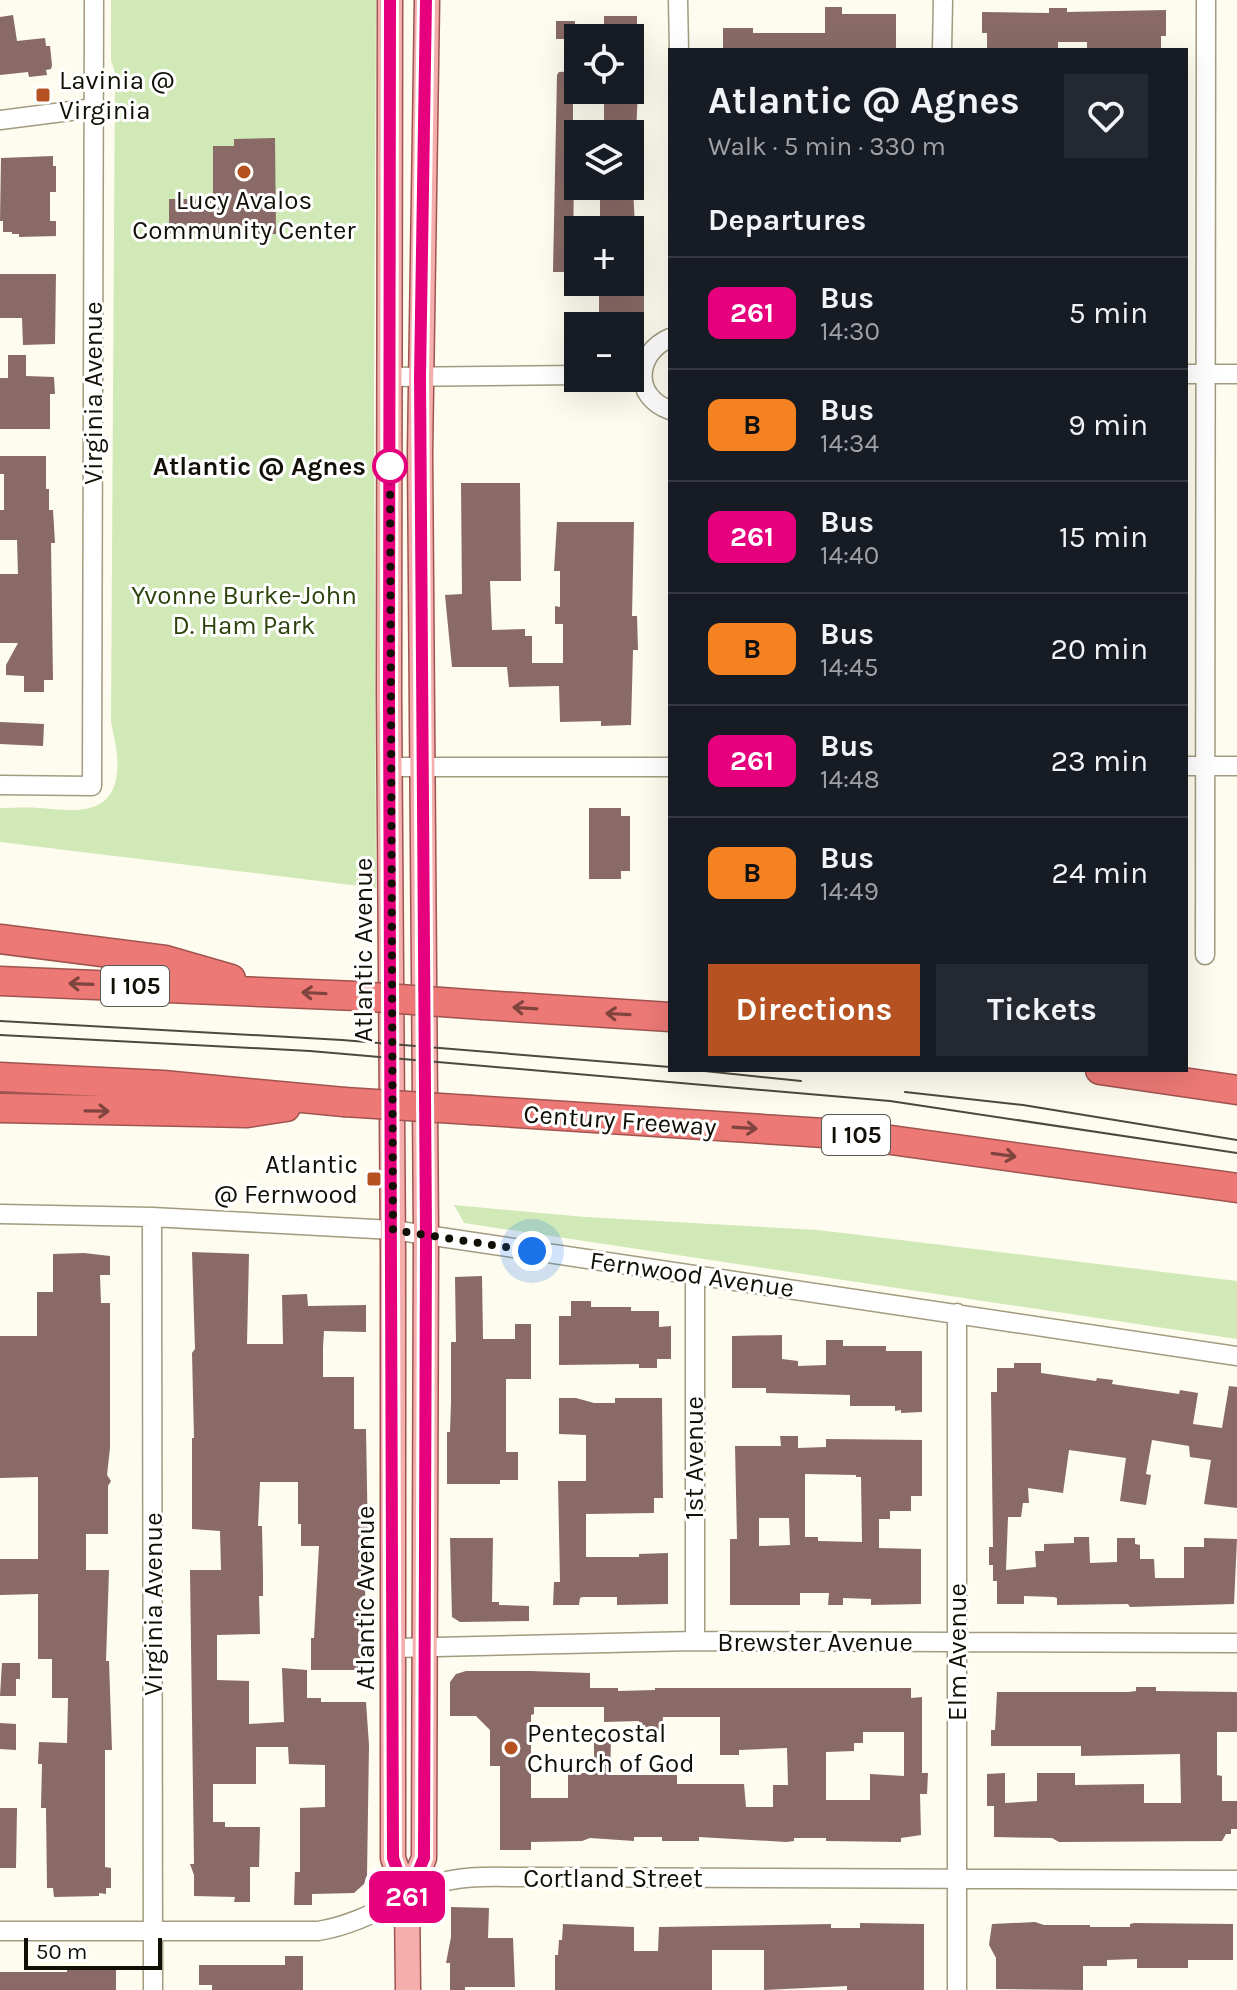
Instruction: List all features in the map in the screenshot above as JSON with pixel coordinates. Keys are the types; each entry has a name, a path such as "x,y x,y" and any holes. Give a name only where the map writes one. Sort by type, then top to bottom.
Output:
{"highway":[{"path":"0,939 165,960 270,990"},
{"name":"I 105","path":"0,981 270,990 668,1017"},
{"path":"1114,1072 1237,1090"},
{"name":"Century Freeway","path":"0,1077 163,1085 333,1101 855,1135 1237,1188"},
{"path":"0,1108 247,1113 333,1101"}],"main road":[{"name":"Atlantic Avenue","path":"390,0 393,1858 407,1898 408,1990"},
{"name":"Atlantic Avenue","path":"407,1898 424,1858 426,1234 420,377 427,0"}],"street":[{"name":"Virginia Avenue","path":"0,785 92,786 94,0"},
{"path":"678,0 679,48"},
{"path":"942,48 943,0"},
{"path":"1205,955 1206,0"},
{"path":"0,120 94,108"},
{"path":"644,361 654,347 668,339"},
{"path":"1188,374 1237,374"},
{"path":"390,377 564,375"},
{"path":"644,389 655,403 668,409"},
{"path":"1188,766 1237,766"},
{"path":"390,767 668,767"},
{"name":"Fernwood Avenue","path":"0,1214 152,1217 393,1230 1237,1356"},
{"name":"Virginia Avenue","path":"152,1217 153,1990"},
{"name":"1st Avenue","path":"695,1275 695,1641"},
{"name":"Elm Avenue","path":"957,1313 957,1990"},
{"name":"Brewster Avenue","path":"394,1648 695,1641 1237,1643"},
{"name":"Cortland Street","path":"0,1931 318,1931 361,1920 435,1884 457,1879 1237,1880"}],"green space":[{"name":"Yvonne Burke-John D. Ham Park","path":"111,0 376,0 376,888 0,842 0,808 76,810 99,805 114,787 117,772 111,722 115,73 111,60"},
{"path":"454,1205 585,1217 818,1230 1237,1281 1237,1339 464,1223"}],"building":[{"path":"825,7 842,7 842,14 896,14 896,48 723,48 723,28 753,28 753,33 825,33"},
{"path":"1049,8 1067,8 1067,12 1166,10 1166,36 1161,36 1161,48 1087,48 1087,42 1058,42 1058,48 987,48 987,33 982,33 982,12 1049,13"},
{"path":"13,15 17,41 45,38 46,46 50,46 52,65 51,69 46,70 47,75 29,77 28,72 0,75 0,17"},
{"path":"604,16 637,16 637,24 604,24"},
{"path":"556,21 575,21 575,24 564,24 564,39 556,39"},
{"path":"564,72 564,104 573,104 573,120 564,120 564,200 574,200 573,216 564,216 564,272 553,272 557,75"},
{"path":"604,104 637,104 637,120 604,120"},
{"name":"Lucy Avalos Community Center","path":"275,138 276,234 169,233 169,199 213,199 213,146 234,146 234,139"},
{"path":"53,156 56,192 50,192 50,221 56,221 56,236 19,237 19,234 3,232 3,221 0,221 1,158"},
{"path":"600,200 634,200 634,216 600,216"},
{"path":"0,274 56,274 55,344 23,345 22,318 0,318"},
{"path":"599,296 644,296 644,312 599,312"},
{"path":"8,355 26,355 26,376 54,377 55,394 50,394 50,429 0,429 0,378 8,378"},
{"path":"0,456 46,456 46,489 49,489 49,510 53,510 55,543 51,543 53,680 44,680 44,692 24,692 24,676 6,675 6,665 18,643 0,643 0,574 18,574 17,540 0,540 4,474 0,474"},
{"path":"461,483 520,483 521,581 490,581 492,630 525,629 525,636 532,636 532,663 563,663 563,624 555,624 555,606 560,607 560,571 554,571 557,522 634,522 632,616 637,616 638,650 633,650 631,725 601,726 601,721 560,722 559,686 509,687 507,667 452,667 445,595 462,594"},
{"path":"0,722 44,724 43,746 0,744"},
{"path":"589,808 621,808 621,816 630,816 630,871 621,871 621,879 589,879"},
{"path":"192,1252 249,1254 247,1344 283,1344 282,1295 307,1294 308,1306 366,1305 366,1332 324,1331 323,1347 323,1377 354,1377 354,1429 366,1429 368,1544 364,1670 311,1670 319,1546 301,1546 298,1482 260,1482 258,1526 262,1526 263,1596 259,1596 260,1634 217,1635 217,1680 249,1681 249,1724 284,1722 282,1668 307,1670 307,1698 321,1698 321,1702 366,1702 369,1745 367,1876 364,1884 354,1893 312,1894 312,1905 294,1905 295,1872 300,1872 300,1808 325,1807 325,1765 289,1764 288,1747 256,1747 256,1784 213,1784 213,1822 225,1822 225,1827 260,1827 259,1867 250,1867 250,1902 234,1902 235,1897 194,1896 194,1875 190,1864 194,1864 190,1570 221,1570 220,1531 192,1529 192,1353 195,1349"},
{"path":"53,1254 110,1256 110,1275 100,1275 101,1303 110,1303 110,1448 107,1475 111,1481 108,1486 108,1534 86,1534 86,1570 109,1570 106,1661 109,1661 112,1750 105,1750 105,1867 111,1868 111,1888 106,1888 106,1894 99,1893 99,1896 54,1897 53,1888 47,1888 46,1808 41,1808 39,1742 67,1743 68,1698 52,1698 52,1659 38,1659 38,1594 0,1595 0,1559 38,1559 38,1477 0,1478 0,1336 37,1336 37,1292 53,1292"},
{"path":"482,1276 483,1339 515,1339 515,1324 531,1324 531,1379 506,1379 506,1452 518,1452 518,1480 500,1480 500,1484 447,1484 451,1342 456,1342 455,1277"},
{"path":"571,1301 591,1301 591,1307 659,1311 659,1327 671,1326 671,1359 657,1359 657,1368 639,1368 639,1364 559,1365 559,1316 571,1316"},
{"path":"782,1335 782,1359 798,1361 798,1366 826,1365 826,1340 843,1340 843,1346 886,1346 886,1351 922,1351 922,1412 901,1413 901,1410 895,1411 895,1406 850,1406 850,1395 766,1393 766,1388 732,1388 732,1336"},
{"path":"1014,1363 1041,1363 1041,1373 1096,1381 1097,1378 1113,1380 1112,1384 1179,1394 1180,1390 1198,1393 1193,1424 1222,1428 1229,1386 1237,1387 1237,1508 1204,1504 1211,1460 1190,1457 1189,1446 1152,1440 1146,1474 1151,1475 1146,1505 1120,1501 1126,1458 1069,1450 1063,1493 1028,1488 1029,1503 1023,1503 1021,1517 1008,1517 1006,1570 1036,1567 1035,1551 1044,1551 1044,1544 1074,1543 1074,1537 1089,1537 1090,1563 1117,1562 1117,1538 1135,1538 1135,1544 1140,1545 1140,1559 1154,1559 1155,1578 1184,1578 1184,1547 1204,1547 1204,1538 1237,1539 1234,1604 1130,1607 1128,1604 1057,1605 1057,1598 1054,1597 1024,1596 1024,1604 997,1604 997,1581 993,1581 993,1565 989,1565 989,1547 993,1547 991,1392 997,1392 997,1368 1014,1368"},
{"path":"559,1398 615,1403 615,1398 662,1398 663,1498 654,1498 654,1513 586,1514 586,1557 639,1557 639,1554 668,1553 668,1604 617,1605 617,1597 582,1597 579,1605 553,1605 554,1582 560,1582 558,1481 586,1481 586,1435 559,1434"},
{"path":"780,1436 798,1436 798,1448 826,1447 826,1439 922,1440 922,1496 911,1496 911,1511 890,1511 890,1519 879,1519 879,1548 921,1549 921,1604 871,1605 871,1599 843,1598 843,1605 828,1605 829,1593 800,1593 800,1605 730,1605 730,1539 737,1539 735,1446 781,1446","holes":["805,1474 861,1477 862,1542 818,1541 818,1537 805,1537","759,1518 789,1518 790,1545 759,1546"]},
{"path":"450,1538 493,1538 492,1602 529,1606 529,1621 460,1622 452,1617"},
{"path":"2,1663 20,1663 16,1696 0,1696"},
{"path":"466,1671 590,1673 590,1688 618,1688 618,1691 655,1688 911,1688 911,1698 922,1697 922,1773 928,1773 927,1794 920,1794 921,1835 901,1838 901,1842 826,1841 826,1838 794,1838 794,1841 786,1842 699,1837 699,1841 662,1841 662,1837 634,1837 634,1841 590,1838 582,1841 531,1842 531,1850 500,1850 500,1766 490,1766 490,1730 476,1716 450,1716 450,1682 456,1674","holes":["534,1707 604,1707 604,1722 639,1721 639,1725 645,1725 645,1734 662,1734 663,1717 720,1717 720,1755 739,1755 739,1750 787,1748 788,1785 773,1785 773,1807 746,1807 744,1784 677,1784 677,1775 610,1775 611,1739 594,1739 594,1773 568,1773 568,1798 531,1798 531,1715 534,1714","863,1732 904,1732 904,1776 870,1774 870,1800 826,1800 826,1752 854,1751 854,1743 863,1743"]},
{"path":"1136,1687 1156,1687 1156,1691 1237,1692 1237,1732 1217,1732 1217,1775 1222,1776 1222,1801 1237,1801 1237,1829 1231,1829 1231,1834 1226,1834 1222,1841 1059,1842 1052,1838 994,1837 994,1806 987,1806 987,1774 1005,1773 1005,1803 1037,1801 1037,1773 1075,1773 1075,1785 1144,1784 1144,1803 1181,1803 1180,1754 1081,1756 1081,1746 991,1746 997,1692 1128,1692 1136,1691"},
{"path":"0,1723 16,1724 16,1750 0,1749"},
{"path":"0,1808 17,1808 16,1868 0,1868"},
{"path":"451,1907 489,1908 488,1938 513,1938 515,1987 450,1990 450,1963 446,1963 451,1937"},
{"path":"1035,1922 1090,1927 1130,1927 1134,1923 1233,1924 1233,1960 1188,1960 1188,1968 1137,1968 1137,1959 1107,1960 1107,1966 1083,1966 1083,1990 996,1989 996,1958 989,1945 992,1924"},
{"path":"860,1923 924,1924 924,1990 847,1990 847,1986 764,1990 764,1950 712,1950 712,1990 555,1990 555,1955 558,1955 559,1940 562,1940 563,1924 634,1927 634,1951 658,1951 659,1927 831,1924 831,1928 860,1928"},
{"path":"285,1956 303,1956 303,1990 212,1990 212,1985 199,1985 199,1965 285,1965"},
{"path":"67,1968 116,1968 116,1990 0,1990 0,1972 67,1972"}],"tram line":[{"path":"0,1021 342,1040 668,1067"},
{"path":"0,1035 310,1051 890,1101 1237,1153"},
{"path":"714,1072 801,1081"},
{"path":"905,1092 1023,1105 1237,1140"}],"bus line":[{"name":"261","path":"390,0 393,1858 407,1898 424,1858 426,1234 420,377 426,0"}],"place":[{"name":"Lavinia @ Virginia","path":"43,95"},
{"name":"Lucy Avalos Community Center","path":"244,172"},
{"name":"Atlantic @ Agnes","path":"390,466"},
{"name":"Atlantic @ Fernwood","path":"374,1179"},
{"name":"Pentecostal Church of God","path":"511,1748"}],"route":[{"path":"390,466 393,1230 532,1251"}]}
